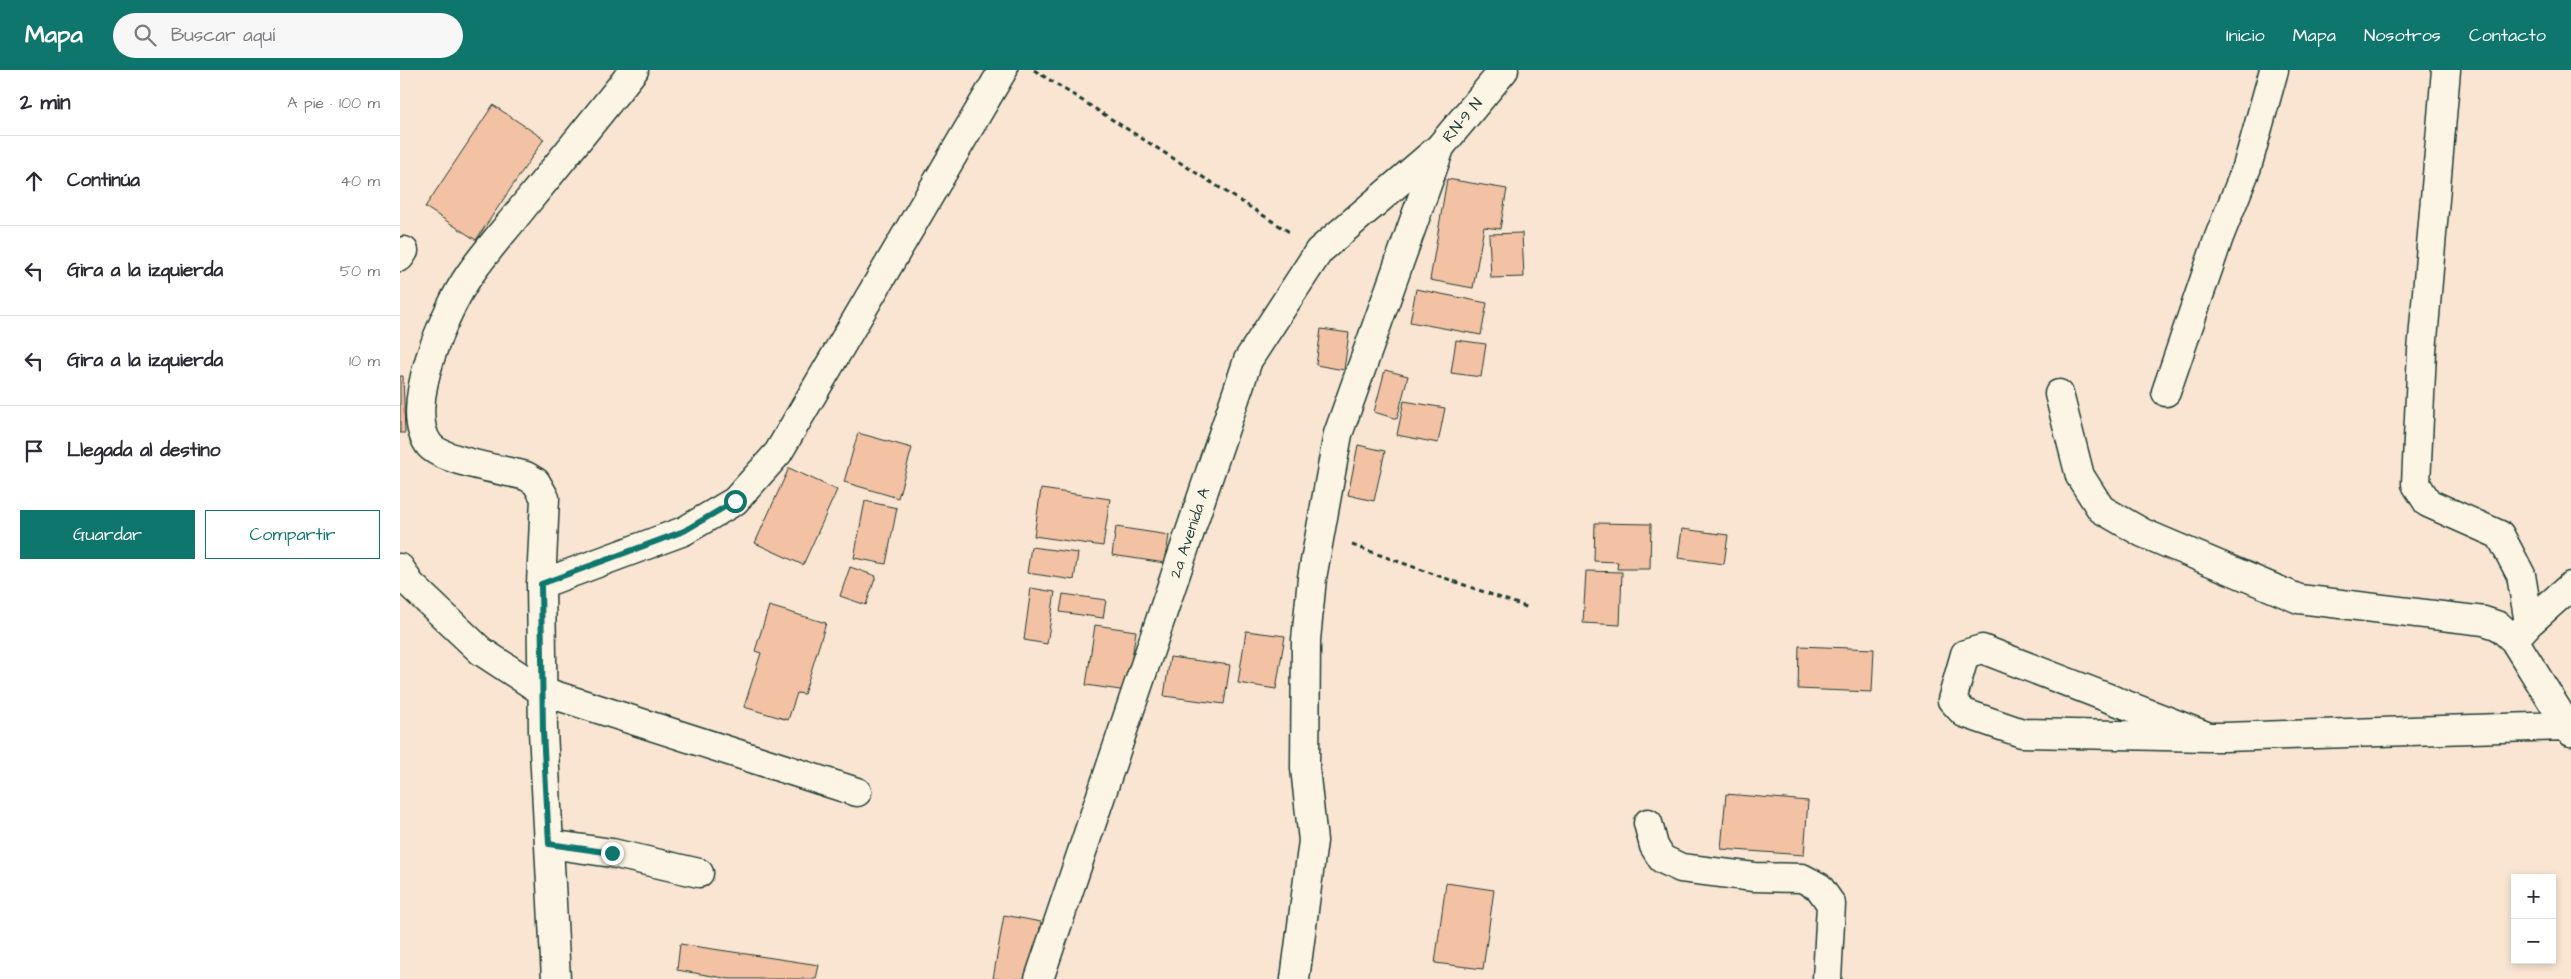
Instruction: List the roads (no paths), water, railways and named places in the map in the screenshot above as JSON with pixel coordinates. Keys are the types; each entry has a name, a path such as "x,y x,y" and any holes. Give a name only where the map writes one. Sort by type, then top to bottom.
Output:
{"street":[{"path":"556,979 542,691 541,584 545,506 543,491 536,482 526,476 451,459 430,446 418,427 417,415 421,386 439,329 470,274 634,70"},
{"path":"541,584 684,531 735,501 778,453 1003,70"},
{"name":"RN-9 N","path":"1440,147 1504,70"},
{"path":"2166,392 2219,237 2247,167 2274,70"},
{"path":"2209,737 1982,649 1965,654 1952,700 1964,713 2022,733 2209,737 2569,729 2521,631 2522,575 2500,535 2428,503 2416,484 2422,351 2446,70"},
{"path":"1295,979 1313,841 1305,768 1306,640 1312,578 1338,434 1440,147"},
{"name":"2a Avenida A","path":"1039,979 1248,360 1319,250 1440,147"},
{"path":"2060,394 2080,476 2101,508 2143,534 2299,599 2484,621 2521,631"},
{"path":"400,568 410,584 482,651 542,691 857,792"},
{"path":"2521,631 2571,586"},
{"path":"1648,823 1654,846 1662,859 1681,868 1754,876 1802,878 1819,887 1831,904 1827,979"},
{"path":"549,844 612,853 699,873"}]}
